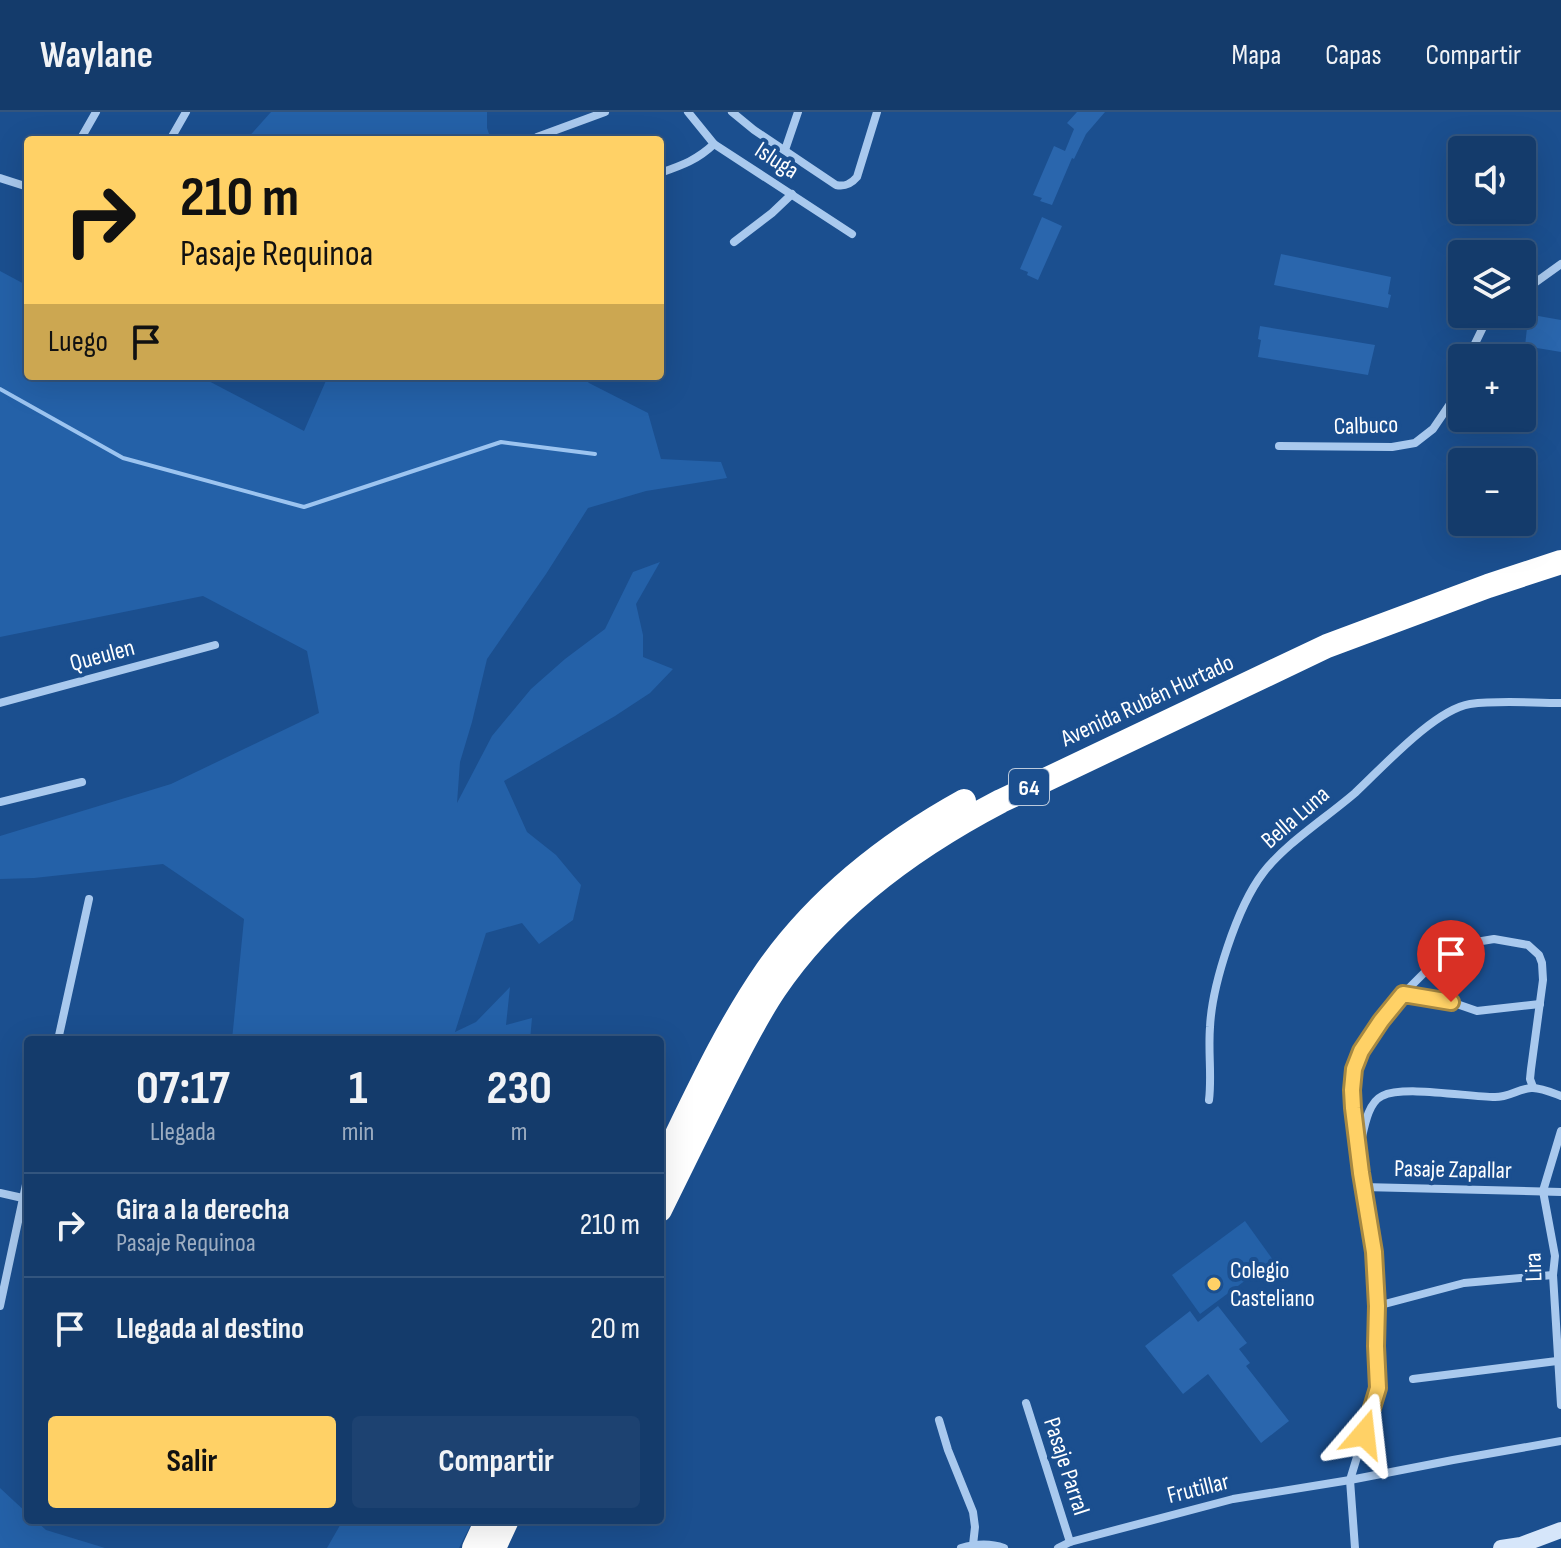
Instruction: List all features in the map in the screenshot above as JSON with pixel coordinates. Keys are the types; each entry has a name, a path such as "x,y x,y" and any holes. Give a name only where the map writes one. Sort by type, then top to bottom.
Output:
{"highway":[{"name":"Avenida Rubén Hurtado","path":"664,1161 726,1039 768,968 823,904 892,846 968,799 1291,645 1391,604 1561,545"},
{"name":"Avenida Rubén Hurtado","path":"664,1202 731,1067 773,992 835,917 903,860 952,827 1001,801 1327,646 1561,562"},
{"path":"474,1548 485,1524"},
{"path":"494,1548 505,1524"}],"street":[{"path":"82,136 96,112"},
{"path":"172,136 186,112"},
{"path":"540,136 605,112"},
{"name":"Isluga","path":"688,112 714,144 852,234"},
{"name":"Isluga","path":"732,112 754,130 842,187 857,177 877,112"},
{"path":"785,150 798,112"},
{"path":"664,172 692,162 714,144"},
{"path":"0,178 24,186"},
{"path":"734,242 792,194"},
{"path":"1536,282 1561,264"},
{"name":"Calbuco","path":"1279,446 1392,447 1415,443 1433,429 1448,407"},
{"name":"Queulen","path":"0,703 215,645"},
{"name":"Bella Luna","path":"1209,1100 1212,1000 1233,931 1263,873 1415,737 1455,709 1467,704 1523,701 1561,703"},
{"path":"0,802 82,782"},
{"path":"59,1036 89,899"},
{"path":"1355,1548 1350,1480 1378,1388 1374,1252 1353,1108 1354,1069 1361,1051 1381,1021 1440,957 1470,943 1494,939 1528,945 1539,955 1542,963 1543,980 1530,1079 1533,1087"},
{"path":"1403,994 1451,1002 1477,1011 1540,1004"},
{"path":"1358,1150 1373,1103 1393,1092 1507,1096 1533,1087 1561,1096"},
{"name":"Lira","path":"1561,1131 1543,1191 1555,1256 1553,1275 1561,1405"},
{"name":"Pasaje Zapallar","path":"1363,1187 1561,1192"},
{"path":"0,1193 24,1199"},
{"path":"0,1306 24,1203"},
{"path":"1377,1306 1464,1283 1553,1275"},
{"path":"1413,1379 1557,1361"},
{"name":"Pasaje Parral","path":"1026,1403 1070,1542"},
{"path":"939,1420 973,1512 973,1545"},
{"name":"Frutillar","path":"1058,1548 1070,1542 1233,1499 1561,1441"},
{"path":"1501,1548 1521,1547 1561,1530"},
{"path":"961,1548 973,1545 1004,1548"}],"shaded area":[{"path":"271,112 487,112 490,136 250,136"},
{"path":"0,271 24,284 24,380 207,380 304,431 326,380 586,380 648,413 661,459 721,462 727,478 646,491 588,508 487,659 460,762 457,803 492,736 531,689 605,629 633,572 660,562 636,604 643,635 643,657 673,669 650,693 504,781 527,832 556,855 581,885 573,920 539,944 522,923 486,933 455,1032 476,1022 510,987 506,1025 532,1018 530,1036 232,1036 244,919 163,864 0,879 0,836 171,784 319,713 307,651 203,596 0,637"},
{"path":"1245,1221 1273,1260 1200,1314 1172,1275"},
{"path":"0,1488 24,1510 24,1524 39,1524 46,1530 105,1548 0,1548"},
{"path":"341,1524 471,1524 459,1548 327,1548"}],"building":[{"path":"1077,112 1105,112 1086,134 1072,158 1052,205 1040,201 1042,198 1033,195 1054,146 1065,151 1074,129 1067,123"},
{"path":"1042,217 1062,226 1038,280 1020,269"},
{"path":"1281,254 1391,277 1388,308 1274,285"},
{"path":"1536,316 1561,320 1561,352 1525,344 1527,328 1536,328"},
{"path":"1260,326 1375,345 1368,375 1258,357"},
{"path":"1218,1306 1247,1343 1239,1349 1250,1363 1246,1366 1289,1421 1261,1443 1208,1374 1183,1394 1145,1346 1190,1311 1198,1322"}],"waterway":[{"path":"0,389 123,458 304,507 501,442 595,454"}],"place":[{"name":"Colegio Casteliano","path":"1214,1284"}],"route":[{"path":"1364,1434 1378,1388 1377,1306 1374,1252 1353,1108 1354,1069 1361,1051 1403,994 1451,1002"}]}
